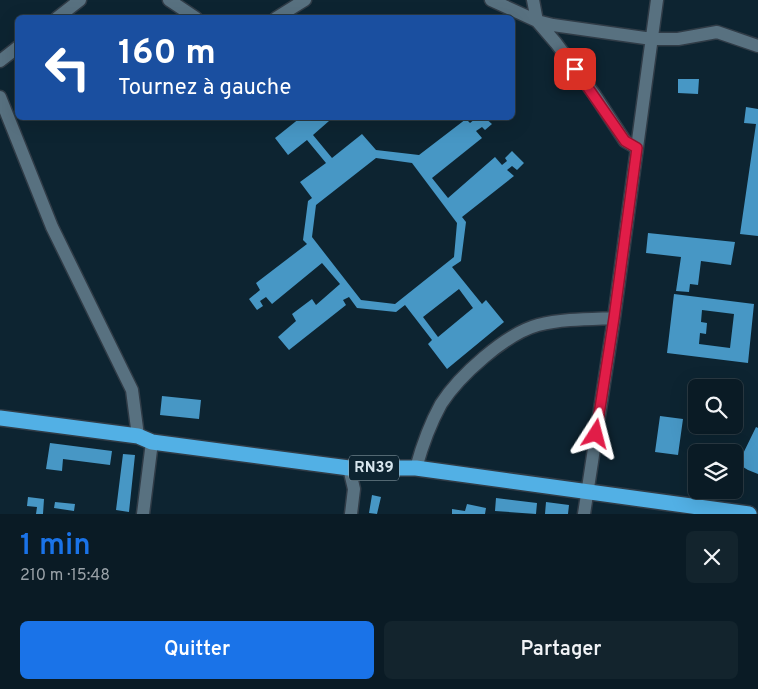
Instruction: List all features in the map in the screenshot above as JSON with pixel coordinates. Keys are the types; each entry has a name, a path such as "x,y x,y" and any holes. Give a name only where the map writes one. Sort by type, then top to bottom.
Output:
{"highway":[{"name":"RN39","path":"0,418 349,468 416,468 749,514"}],"street":[{"path":"61,15 80,0"},
{"path":"169,0 192,15"},
{"path":"281,15 305,0"},
{"path":"491,0 537,21 652,39 678,39 717,32 758,46"},
{"path":"533,0 537,21 556,43 625,141 637,148"},
{"path":"584,514 614,318 658,0"},
{"path":"0,60 15,49"},
{"path":"0,97 52,227 132,390 145,439 143,514"},
{"path":"416,468 422,444 441,405 458,382 488,354 509,339 536,326 565,321 614,318"},
{"path":"349,468 354,489 351,514"}],"building":[{"path":"678,79 699,79 698,94 678,93"},
{"path":"746,107 758,109 758,236 740,234 756,124 744,123"},
{"path":"298,120 329,121 313,135 332,158 362,134 376,150 419,155 465,120 470,123 474,120 487,120 492,124 485,130 482,127 476,131 482,138 432,178 448,198 495,157 502,165 507,161 505,158 512,151 524,163 517,170 512,166 507,170 514,176 462,217 466,222 461,261 452,267 482,304 486,300 504,322 447,369 428,344 432,340 405,305 396,312 357,308 349,297 343,300 346,305 289,350 278,337 296,321 292,314 312,299 316,305 340,284 322,263 272,304 266,297 260,301 263,306 257,310 249,299 260,290 256,283 307,244 303,240 308,201 312,198 300,182 326,163 307,140 288,155 275,138","holes":["376,158 412,163 457,223 454,257 395,304 361,300 312,237 316,205","459,289 473,308 438,337 423,317"]},
{"path":"648,233 735,242 731,265 701,261 698,285 690,284 689,292 676,291 681,257 646,253"},
{"path":"674,294 754,304 748,363 667,353","holes":["702,310 734,314 730,348 699,344 700,333 706,334 707,323 701,322"]},
{"path":"162,396 201,400 199,419 160,415"},
{"path":"660,416 683,419 678,455 655,452"},
{"path":"756,427 758,428 758,474 743,467 743,454"},
{"path":"50,443 112,451 110,465 63,459 62,471 46,469"},
{"path":"123,454 135,455 129,512 116,510"},
{"path":"372,495 381,497 377,514 369,513"},
{"path":"28,497 44,499 43,514 36,514 37,507 27,506"},
{"path":"496,498 537,503 536,514 495,511"},
{"path":"55,502 75,504 74,511 54,508"},
{"path":"546,502 569,505 568,514 545,514"},
{"path":"467,504 486,508 485,514 452,514 452,509 465,511"}],"route":[{"path":"575,69 625,141 637,148 596,434"}]}
